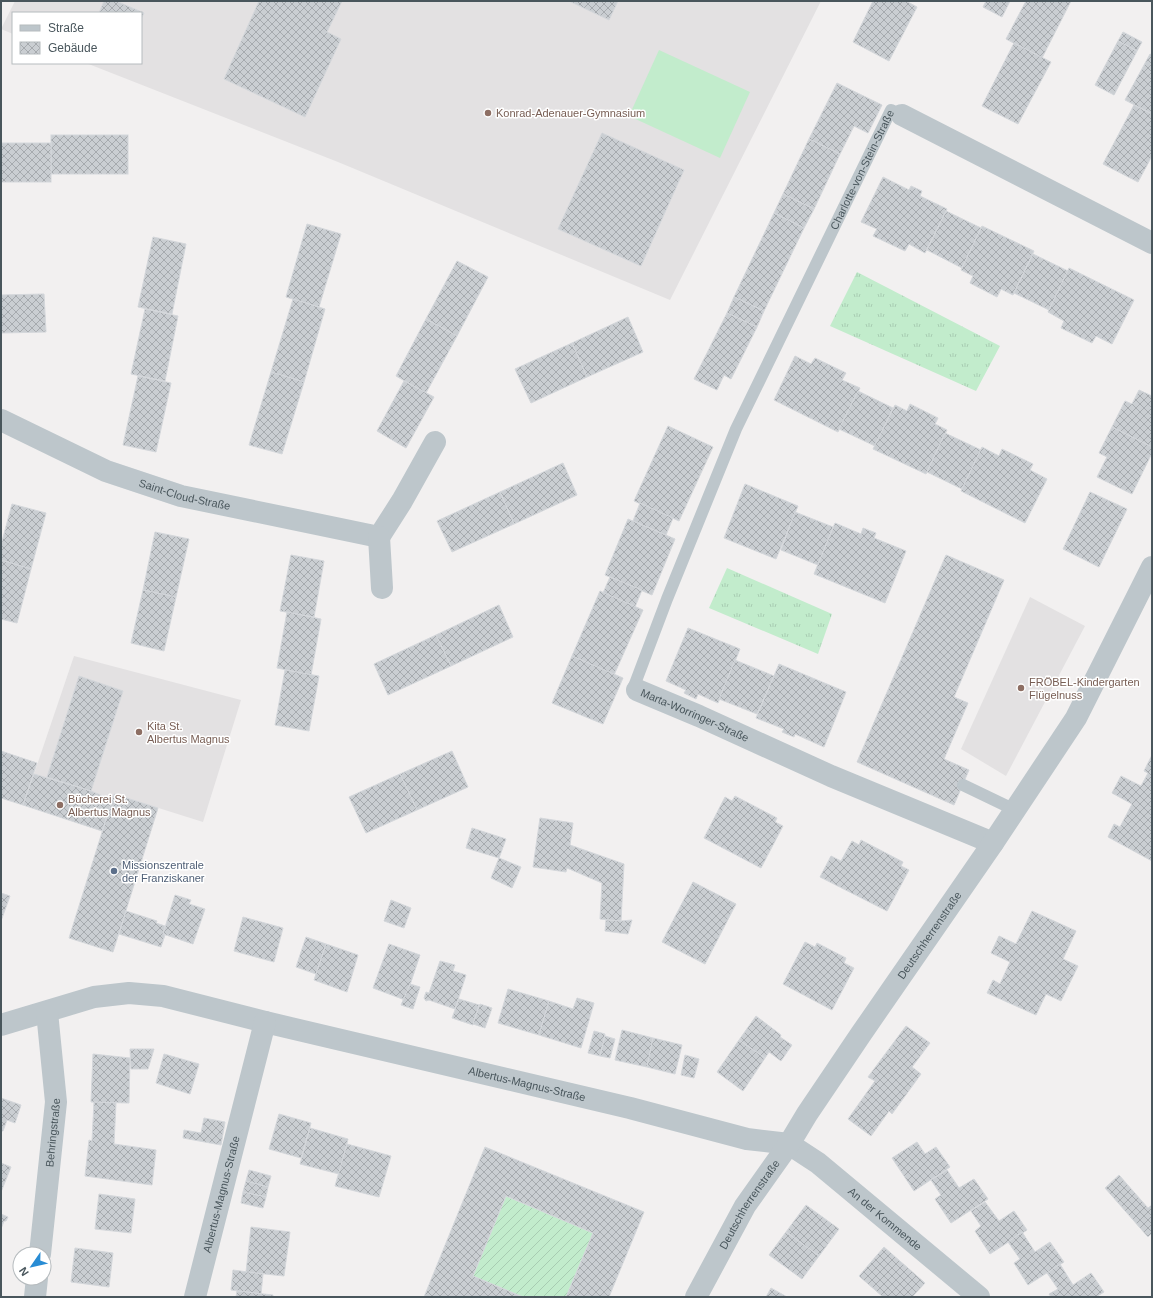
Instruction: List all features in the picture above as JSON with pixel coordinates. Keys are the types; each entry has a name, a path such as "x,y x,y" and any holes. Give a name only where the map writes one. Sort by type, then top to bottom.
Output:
{"street":[{"name":"Charlotte-von-Stein-Straße","path":"902,115 1152,243"},
{"name":"Saint-Cloud-Straße","path":"1,420 106,471 181,496 379,537"},
{"path":"382,588 379,537 402,501 435,442"},
{"name":"Deutschherrenstraße","path":"696,1297 745,1206 789,1144 807,1114 861,1034 993,843 1081,710 1152,567"},
{"name":"Marta-Worringer-Straße","path":"637,690 699,716 831,776 993,843"},
{"name":"Albertus-Magnus-Straße","path":"1,1025 94,997 129,993 163,996 265,1022 630,1108 747,1139 789,1144"},
{"name":"Behringstraße","path":"41,1246 56,1102 47,1012"},
{"name":"Albertus-Magnus-Straße","path":"195,1297 265,1022"},
{"name":"An der Kommende","path":"789,1144 818,1163 979,1297"},
{"path":"35,1297 36,1286"}],"lane":[{"name":"Charlotte-von-Stein-Straße","path":"736,429 891,110 902,115"},
{"name":"Marta-Worringer-Straße","path":"637,690 633,689 667,599 736,429"},
{"path":"963,785 1015,810"}],"shaded area":[{"name":"Konrad-Adenauer-Gymnasium","path":"15,1 821,1 670,300 338,162 89,64 142,64 142,12 12,12 12,34 1,29"},
{"name":"FRÖBEL-Kindergarten Flügelnuss","path":"1030,597 1085,626 1006,776 961,749"},
{"name":"Kita St. Albertus Magnus","path":"74,656 241,700 203,822 114,794 112,800 91,791 34,774"}],"green space":[{"path":"659,50 750,92 720,158 629,116"},
{"path":"857,272 1000,346 976,391 830,326"},
{"path":"727,568 832,614 818,654 709,608"},
{"path":"506,1196 593,1233 566,1297 523,1297 473,1276"}],"building":[{"path":"104,1 116,1 142,12 99,12"},
{"path":"259,1 342,1 327,32 341,39 305,117 224,79"},
{"path":"569,1 618,1 609,20"},
{"path":"873,1 906,1 917,7 889,61 853,42"},
{"path":"986,1 1010,1 1002,17 983,7"},
{"path":"1026,1 1071,1 1042,58 1006,39"},
{"path":"1123,32 1142,42 1137,51 1118,41"},
{"path":"1118,41 1137,51 1114,95 1095,85"},
{"path":"1014,43 1051,62 1018,124 982,106"},
{"path":"1150,54 1152,55 1152,114 1125,100"},
{"path":"837,83 882,105 868,133 854,126 840,154 809,139"},
{"path":"1134,105 1152,114 1152,156 1138,182 1103,164"},
{"path":"602,133 684,170 641,266 558,229"},
{"path":"51,135 128,135 128,174 51,174"},
{"path":"809,139 840,154 814,209 783,194"},
{"path":"1,143 51,143 51,182 1,182"},
{"path":"883,177 909,190 911,186 922,191 920,196 947,209 925,253 909,244 905,251 873,236 877,229 861,222"},
{"path":"783,194 814,209 804,228 774,213"},
{"path":"946,211 981,228 962,268 927,250"},
{"path":"774,213 804,228 764,311 734,297"},
{"path":"307,224 341,234 319,307 286,297"},
{"path":"982,226 1034,251 1013,295 1001,289 997,297 970,283 973,276 961,270"},
{"path":"153,237 186,244 172,314 138,307"},
{"path":"1033,254 1068,271 1049,310 1014,293"},
{"path":"457,261 488,277 457,336 426,319"},
{"path":"1069,268 1134,300 1112,344 1096,336 1092,343 1061,328 1064,321 1048,312"},
{"path":"44,294 46,332 1,333 1,295"},
{"path":"734,297 764,311 757,327 727,313"},
{"path":"293,299 325,309 304,382 271,372"},
{"path":"145,309 178,316 165,381 131,374"},
{"path":"727,313 757,327 731,379 724,375 717,390 694,379"},
{"path":"628,317 643,352 587,377 572,343"},
{"path":"426,319 457,336 426,393 396,376"},
{"path":"572,343 587,377 531,403 515,369"},
{"path":"795,356 811,364 815,358 846,373 842,380 860,388 838,432 774,400"},
{"path":"271,372 304,382 282,454 249,445"},
{"path":"138,376 171,383 156,452 123,445"},
{"path":"404,381 434,397 406,448 377,431"},
{"path":"1139,390 1152,396 1152,447 1112,427 1125,401 1132,404"},
{"path":"858,391 893,408 875,446 839,429"},
{"path":"910,404 938,418 935,424 947,430 926,474 873,449 895,405 907,411"},
{"path":"668,426 713,447 679,521 634,501"},
{"path":"1112,427 1152,447 1152,453 1132,494 1097,477 1107,457 1099,453"},
{"path":"945,433 981,450 962,489 927,472"},
{"path":"982,447 999,456 1002,449 1033,464 1030,470 1047,479 1025,523 961,491"},
{"path":"563,463 577,495 514,524 500,492"},
{"path":"745,484 798,506 776,559 724,538"},
{"path":"500,492 514,524 452,552 437,521"},
{"path":"1090,492 1127,509 1099,567 1063,549"},
{"path":"640,503 673,518 666,535 633,521"},
{"path":"12,504 46,513 31,569 1,560 1,545"},
{"path":"795,512 833,527 818,565 781,550"},
{"path":"628,519 675,539 652,595 605,575"},
{"path":"835,523 861,534 863,528 876,533 874,538 906,551 885,603 814,574"},
{"path":"155,532 189,539 176,597 143,590"},
{"path":"291,555 324,561 314,617 280,611"},
{"path":"946,555 1004,580 954,697 968,703 944,759 969,770 954,805 857,762"},
{"path":"1,560 31,569 17,623 1,619"},
{"path":"610,577 642,590 635,607 603,593"},
{"path":"143,590 176,597 164,651 131,643"},
{"path":"600,591 643,610 614,675 572,656"},
{"path":"499,605 513,637 451,666 436,635"},
{"path":"287,612 321,619 311,675 277,668"},
{"path":"688,628 740,649 718,703 698,694 696,699 684,693 686,690 666,681"},
{"path":"436,635 451,666 388,695 374,664"},
{"path":"572,656 623,678 603,724 552,703"},
{"path":"735,660 774,676 757,714 719,699"},
{"path":"779,664 846,692 824,747 795,734 794,737 782,732 784,729 756,718"},
{"path":"285,670 319,676 309,731 275,725"},
{"path":"79,676 123,691 91,791 47,777"},
{"path":"1,751 37,763 23,805 1,798"},
{"path":"452,751 468,787 417,810 400,774"},
{"path":"1152,755 1152,861 1108,837 1114,824 1120,827 1132,804 1112,793 1121,776 1141,786 1148,773 1144,771"},
{"path":"34,774 91,791 112,800 102,831 23,805"},
{"path":"400,774 417,810 366,833 349,797"},
{"name":"Missionszentrale der Franziskaner","path":"114,794 158,808 113,952 69,938"},
{"path":"735,796 777,818 775,822 783,826 761,868 704,838 725,797 732,801"},
{"path":"540,818 573,823 570,845 624,864 621,921 600,919 602,883 567,868 566,872 533,867"},
{"path":"472,828 506,839 499,858 466,848"},
{"path":"861,840 903,862 901,866 909,870 887,911 820,877 831,856 841,861 852,841 859,845"},
{"path":"499,858 521,867 512,888 491,878"},
{"path":"693,882 736,904 705,964 662,942"},
{"path":"1,893 10,896 1,921"},
{"path":"175,895 191,900 189,904 205,909 193,944 163,934"},
{"path":"391,900 411,908 404,928 384,921"},
{"path":"126,911 157,921 156,923 165,926 163,934 165,935 161,947 119,934"},
{"path":"1032,911 1076,931 1063,959 1078,966 1061,1001 1046,994 1036,1015 987,993 993,980 1000,984 1010,962 991,953 999,936 1016,944"},
{"path":"243,917 283,928 274,962 234,951"},
{"path":"606,920 632,920 628,934 605,931"},
{"path":"306,937 326,944 316,974 296,967"},
{"path":"805,942 815,947 817,943 846,958 844,963 854,968 832,1010 783,984"},
{"path":"326,944 358,955 347,992 314,980"},
{"path":"389,944 420,955 405,1000 373,988"},
{"path":"440,961 455,965 453,971 466,975 455,1009 429,1000 426,1001 424,998 426,992 429,993"},
{"path":"410,984 420,987 413,1009 401,1005"},
{"path":"508,989 549,1001 539,1035 498,1023"},
{"path":"577,998 594,1003 581,1048 539,1035 549,1001 573,1009"},
{"path":"459,999 479,1005 473,1025 452,1018"},
{"path":"480,1004 492,1008 485,1028 473,1024"},
{"path":"756,1016 781,1035 780,1037 792,1045 781,1061 769,1052 765,1058 739,1040"},
{"path":"906,1026 930,1043 912,1067 921,1074 892,1114 889,1111 871,1136 848,1119 875,1081 868,1077"},
{"path":"622,1030 653,1038 647,1067 615,1060"},
{"path":"594,1031 605,1034 600,1056 588,1053"},
{"path":"605,1036 615,1039 610,1058 600,1056"},
{"path":"653,1038 682,1045 675,1074 647,1067"},
{"path":"739,1040 765,1058 743,1091 717,1072"},
{"path":"130,1049 154,1049 148,1069 131,1069"},
{"path":"93,1054 130,1058 129,1103 91,1102"},
{"path":"164,1054 199,1064 190,1094 156,1083"},
{"path":"685,1055 699,1059 694,1078 681,1075"},
{"path":"1,1098 21,1105 15,1123 7,1120 3,1131 1,1131"},
{"path":"94,1102 116,1103 114,1144 156,1150 152,1185 85,1176 89,1140 92,1141"},
{"path":"279,1114 311,1123 301,1158 269,1149"},
{"path":"204,1118 225,1122 221,1145 183,1138 184,1130 201,1133"},
{"path":"310,1128 348,1139 339,1174 300,1164"},
{"path":"917,1142 925,1154 936,1147 950,1167 914,1191 892,1158"},
{"path":"347,1144 391,1156 379,1197 335,1186"},
{"path":"485,1147 644,1212 609,1297 566,1297 593,1233 506,1196 473,1276 523,1297 424,1297"},
{"path":"1,1163 11,1167 1,1192"},
{"path":"249,1170 271,1176 268,1187 246,1181"},
{"path":"947,1170 959,1188 974,1179 988,1199 951,1223 935,1199 941,1195 931,1180"},
{"path":"1119,1175 1148,1208 1152,1205 1152,1233 1148,1237 1105,1188"},
{"path":"246,1181 268,1187 266,1197 243,1192"},
{"path":"243,1192 266,1197 263,1208 241,1203"},
{"path":"99,1194 135,1199 131,1233 95,1229"},
{"path":"985,1202 999,1221 1014,1211 1027,1230 990,1254 975,1231 981,1226 971,1211"},
{"path":"806,1205 839,1229 819,1256 786,1232"},
{"path":"1,1214 8,1217 6,1221 4,1221 1,1229"},
{"path":"251,1227 290,1232 284,1276 246,1272"},
{"path":"786,1232 819,1256 802,1279 769,1255"},
{"path":"1022,1232 1035,1252 1050,1242 1064,1262 1028,1285 1014,1263 1020,1259 1008,1242"},
{"path":"884,1247 925,1283 912,1297 883,1297 859,1276"},
{"path":"75,1248 113,1253 109,1287 71,1282"},
{"path":"1060,1264 1073,1285 1091,1273 1104,1292 1096,1297 1051,1297 1049,1294 1058,1289 1047,1273"},
{"path":"233,1270 263,1274 261,1294 231,1290"},
{"path":"771,1288 787,1297 766,1297"},
{"path":"237,1291 273,1295 273,1297 236,1297"}],"place":[{"name":"Konrad-Adenauer-Gymnasium","path":"488,113"},
{"name":"FRÖBEL-Kindergarten Flügelnuss","path":"1021,688"},
{"name":"Kita St. Albertus Magnus","path":"139,732"},
{"name":"Bücherei St. Albertus Magnus","path":"60,805"},
{"name":"Missionszentrale der Franziskaner","path":"114,871"}]}
